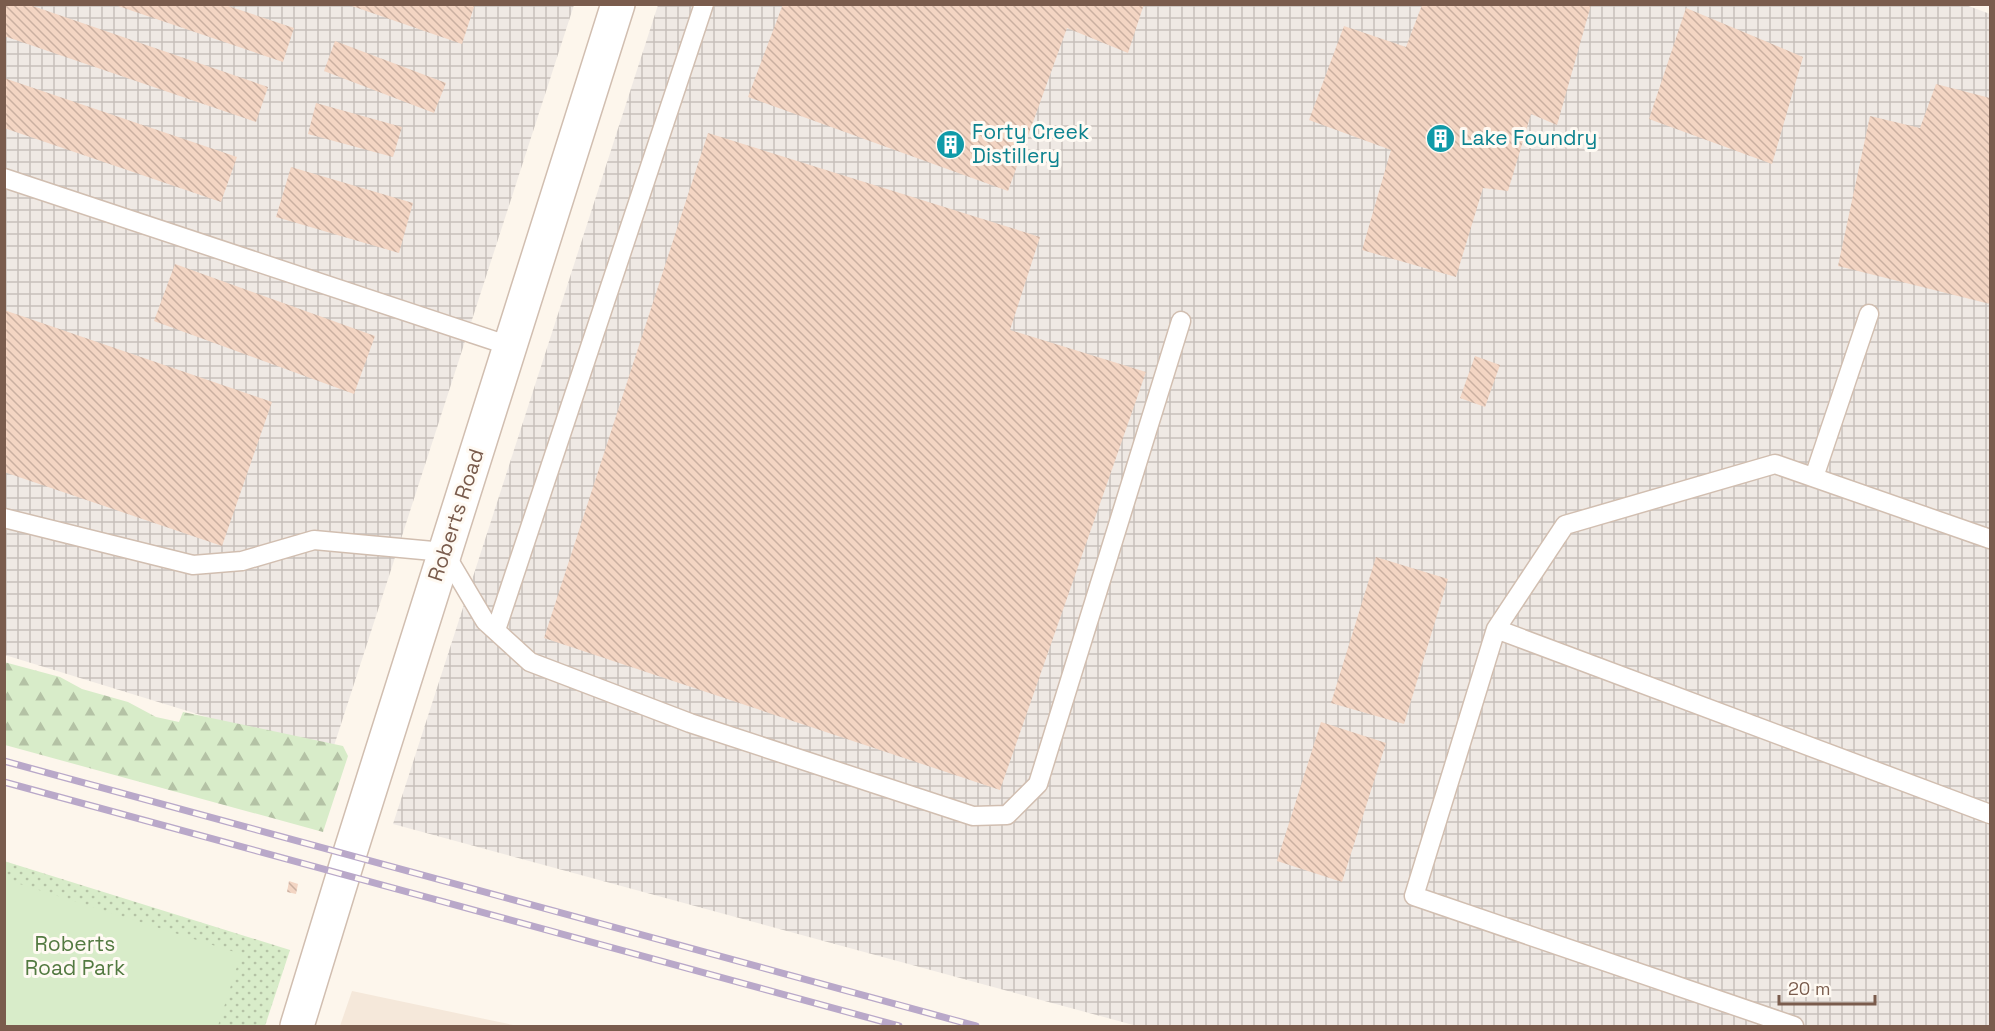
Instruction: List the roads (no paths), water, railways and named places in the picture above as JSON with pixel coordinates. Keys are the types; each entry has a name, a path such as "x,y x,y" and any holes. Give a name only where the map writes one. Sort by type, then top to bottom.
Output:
{"street":[{"name":"Roberts Road","path":"297,1026 618,4"}],"lane":[{"path":"496,630 704,4"},
{"path":"4,178 510,346"},
{"path":"1814,477 1869,314"},
{"path":"4,518 193,565 242,561 314,540 444,552 486,621 530,662 690,723 973,816 1007,814 1038,784 1181,321"},
{"path":"1794,1026 1414,896 1496,629 1565,525 1775,464 1990,539"},
{"path":"1496,629 1990,814"}],"railway":[{"path":"4,761 976,1026"},
{"path":"4,782 899,1026"}],"place":[{"name":"Lake Foundry","path":"1440,138"},
{"name":"Forty Creek Distillery","path":"951,144"}],"park label":[{"name":"Roberts Road Park","path":"75,956"}]}
